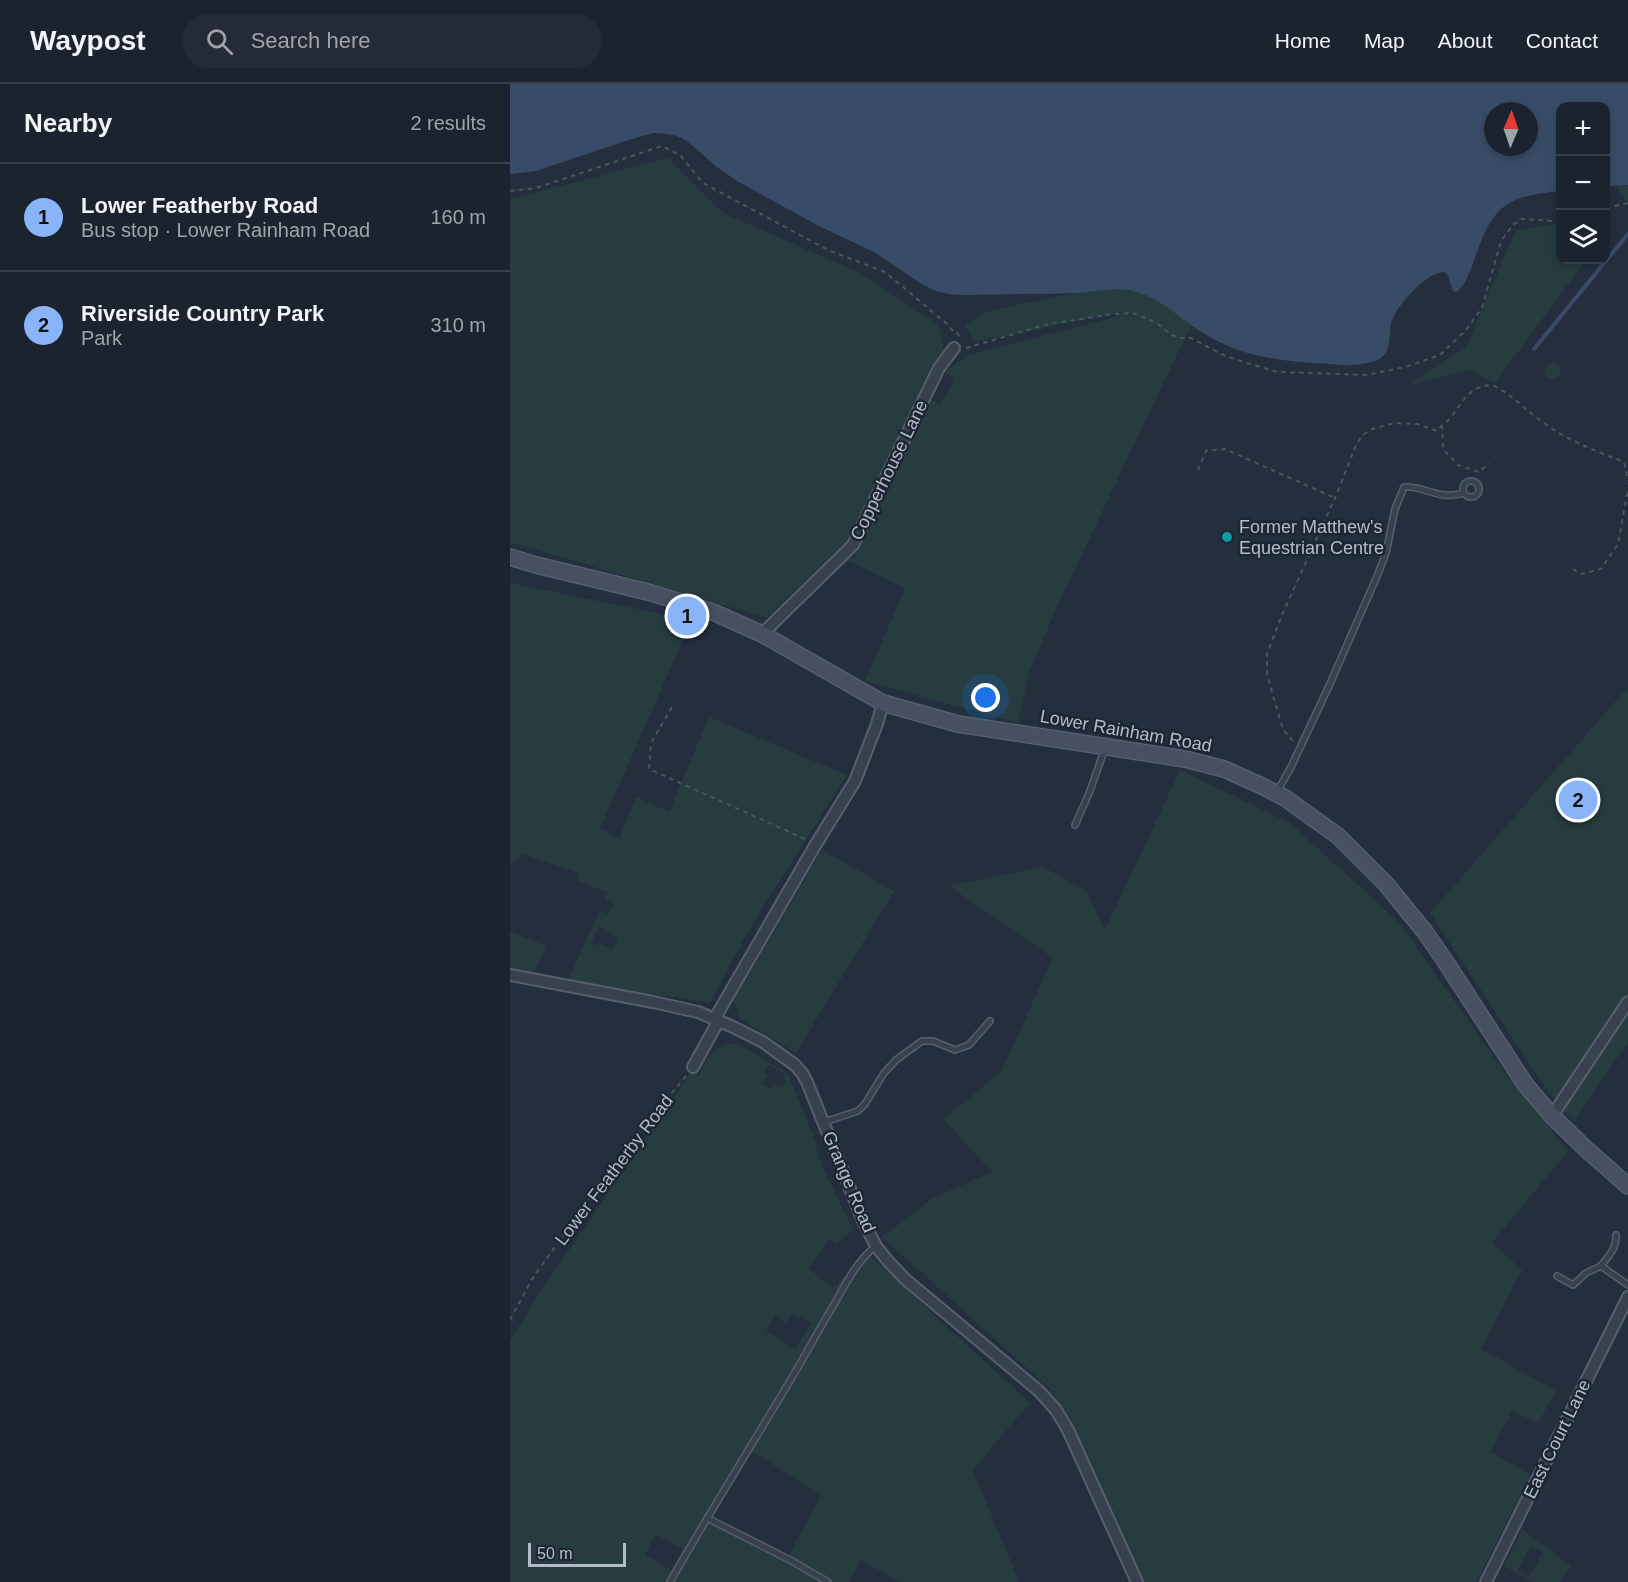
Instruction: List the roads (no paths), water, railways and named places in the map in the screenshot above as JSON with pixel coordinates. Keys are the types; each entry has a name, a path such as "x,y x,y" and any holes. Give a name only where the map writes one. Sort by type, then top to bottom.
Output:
{"main road":[{"name":"Lower Rainham Road","path":"510,557 679,600 734,621 762,634 883,704 958,724 1172,756 1241,776 1277,794 1298,806 1338,836 1394,893 1445,961 1525,1084 1552,1116 1628,1186"},
{"name":"Lower Rainham Road","path":"510,565 536,565"}],"street":[{"name":"Copperhouse Lane","path":"762,634 853,545 939,368 954,348"},
{"path":"693,1067 717,1019 816,844 855,781 883,704"},
{"name":"Grange Road","path":"510,975 698,1012 763,1042 795,1065 807,1082 863,1221 876,1246 905,1278 1023,1377 1056,1410 1137,1582"},
{"path":"1552,1116 1628,1002"},
{"name":"East Court Lane","path":"1486,1582 1628,1297"}],"lane":[{"path":"1277,794 1329,686 1384,558 1395,509 1404,487 1408,486 1444,496 1464,493"},
{"path":"1075,825 1106,746"},
{"path":"824,1122 858,1111 865,1104 884,1073 896,1060 922,1041 933,1041 956,1050 969,1045 990,1021"},
{"path":"1557,1276 1573,1285 1586,1273 1601,1266 1614,1249 1617,1241 1616,1235"},
{"path":"670,1582 849,1278 865,1256 876,1246"},
{"path":"1601,1266 1628,1285"},
{"path":"706,1518 790,1560 828,1582"}],"water":[{"path":"510,84 1628,84 1628,185 1610,186 1610,102 1556,102 1556,192 1526,196 1506,205 1498,212 1486,230 1471,269 1459,290 1453,291 1445,272 1438,273 1421,283 1394,316 1385,354 1374,361 1351,365 1286,360 1259,356 1233,348 1206,335 1156,300 1130,290 964,295 936,291 920,283 876,253 819,226 737,181 687,141 677,136 654,133 536,171 510,174"}],"waterway":[{"path":"1534,349 1628,234"}],"place":[{"name":"Former Matthew's Equestrian Centre","path":"1227,537"},
{"name":"Lower Featherby Road","path":"687,616"},
{"name":"Riverside Country Park","path":"1578,800"}]}
